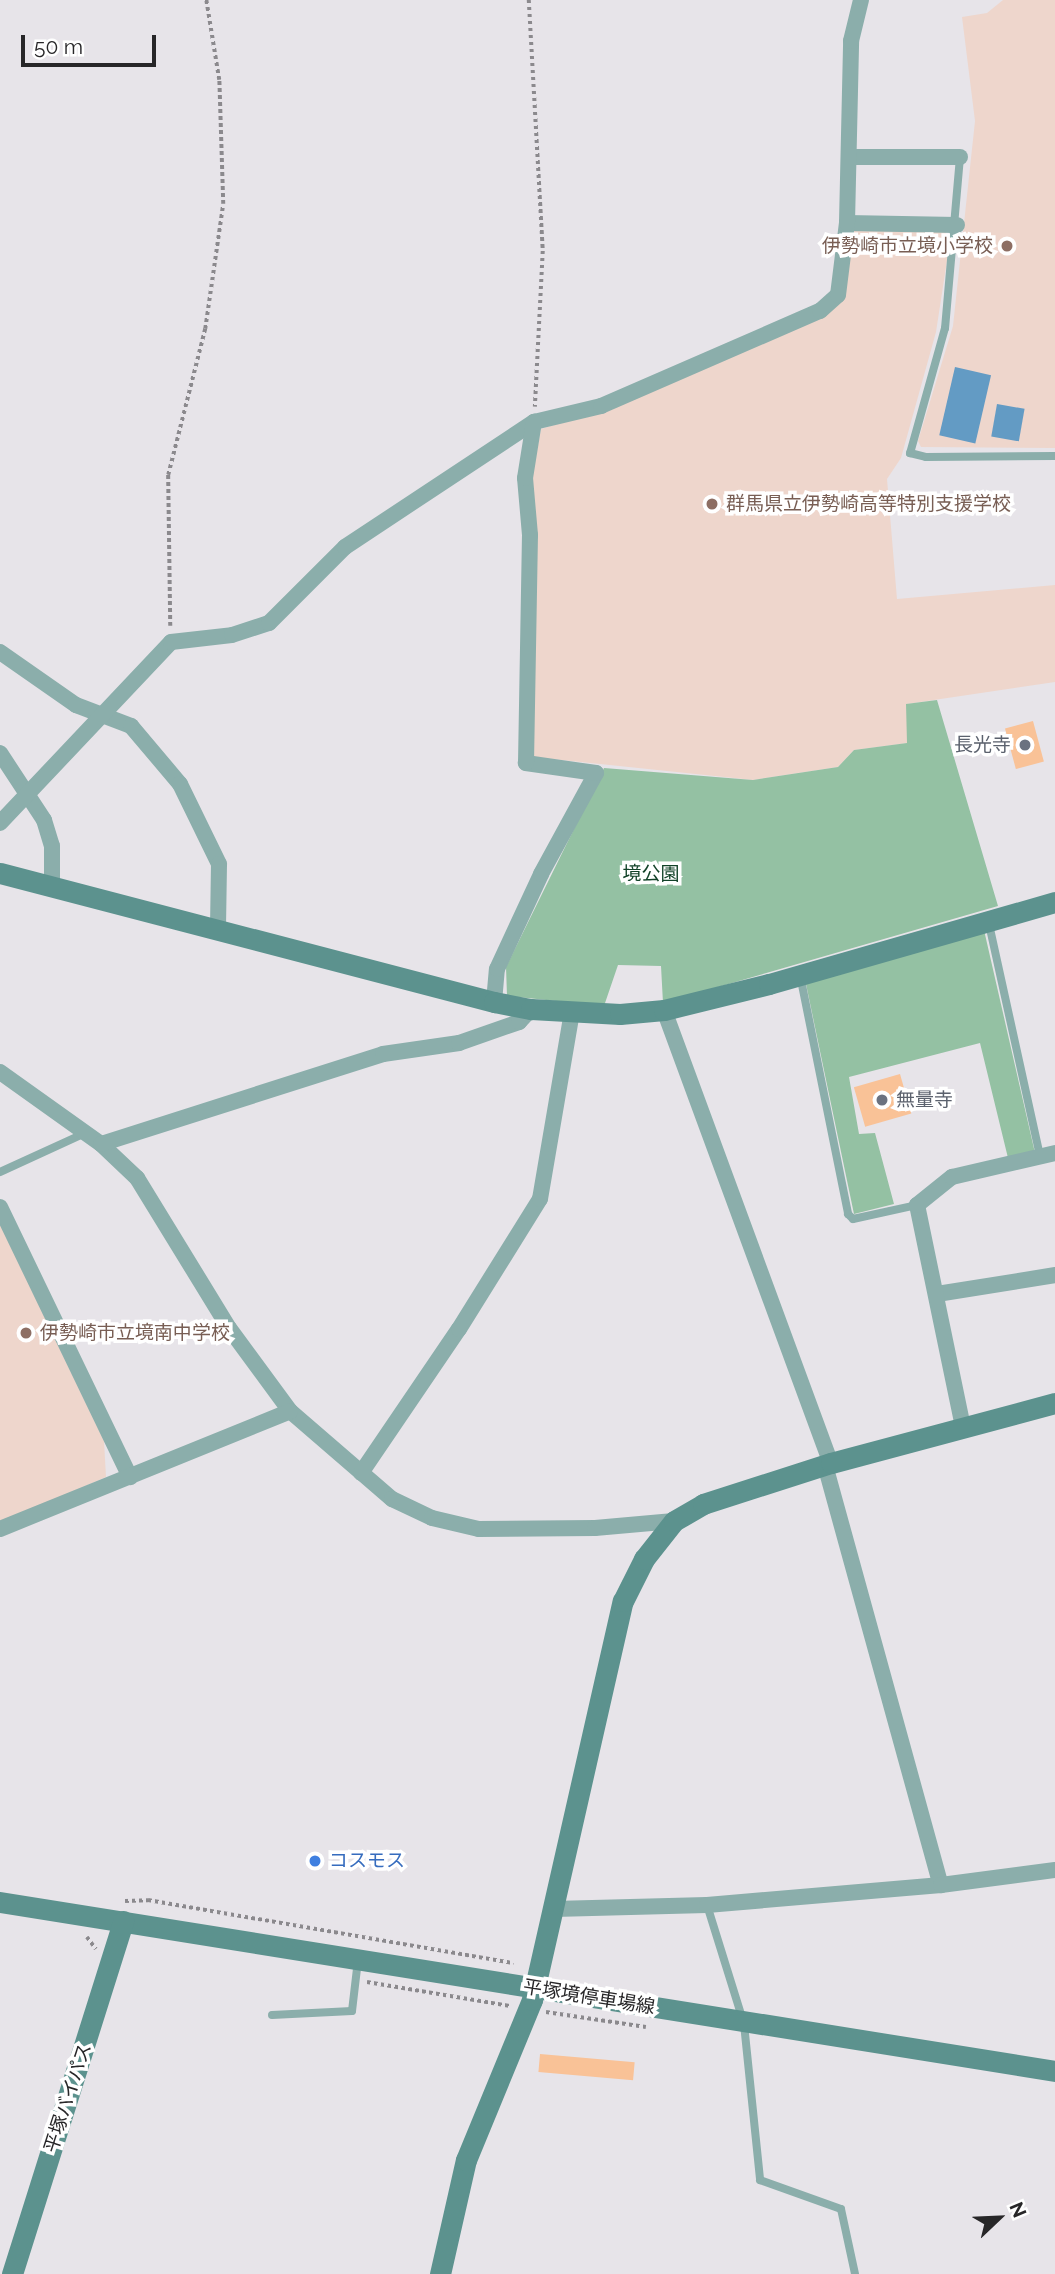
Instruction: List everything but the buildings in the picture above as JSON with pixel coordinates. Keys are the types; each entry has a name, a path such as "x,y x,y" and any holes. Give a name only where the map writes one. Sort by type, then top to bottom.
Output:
{"street":[{"path":"0,823 100,714 139,680 171,642 232,635 269,623 345,547 534,422 601,406 820,311 838,295 847,223 851,41 861,0"},
{"path":"850,157 960,157"},
{"path":"847,223 957,225"},
{"path":"494,1002 497,970 541,874 596,773 526,763 530,536 525,478 534,422"},
{"path":"0,652 76,705 131,726 180,785 219,864 218,929"},
{"path":"0,753 44,820 52,846 52,887"},
{"path":"0,873 494,1002 531,1009 620,1014 664,1010 800,975 1055,902"},
{"path":"101,1144 383,1054 458,1043 519,1022 531,1009"},
{"path":"664,1010 828,1464 941,1885"},
{"path":"361,1473 540,1199 572,1011"},
{"path":"0,1072 83,1134 101,1144 137,1178 229,1328 290,1411 392,1499 422,1513 480,1529 595,1528 674,1521"},
{"path":"963,1427 937,1294 916,1205 951,1177 1047,1155"},
{"path":"0,1207 130,1477"},
{"path":"937,1294 1055,1275"},
{"path":"440,2274 466,2160 534,1989 623,1601 644,1559 674,1521 703,1504 828,1464 1055,1403"},
{"path":"0,1530 290,1411"},
{"path":"554,1909 707,1905 941,1885 1055,1870"},
{"name":"平塚境停車場線","path":"0,1902 1055,2071"},
{"name":"平塚バイパス","path":"12,2274 123,1921"}],"lane":[{"path":"960,157 957,225 945,328 909,453 926,457 1055,456"},
{"path":"988,921 1047,1155"},
{"path":"800,975 848,1214 853,1219 916,1205"},
{"path":"0,1172 83,1134"},
{"path":"707,1905 743,2020 760,2180 841,2209 855,2274"},
{"path":"272,2015 352,2011 358,1960"}],"path":[{"path":"171,642 168,475 205,328 223,204 219,80 206,0"},
{"path":"529,0 543,251 534,422"},
{"path":"86,1937 97,1951"}],"shaded area":[{"name":"伊勢崎市立境小学校","path":"1003,0 1055,0 1055,448 921,447 918,441 953,326 975,121 962,17 987,13"},
{"name":"群馬県立伊勢崎高等特別支援学校","path":"853,231 945,231 950,241 936,332 901,458 887,479 897,599 1055,585 1055,682 907,704 908,743 854,750 838,767 753,780 533,757 532,478 541,429 603,410 828,313"},
{"name":"伊勢崎市立境南中学校","path":"0,1224 104,1441 106,1477 0,1523"}],"green space":[{"name":"境公園","path":"937,700 998,906 663,1003 661,966 618,965 604,1006 507,996 506,967 604,768 753,780 838,767 854,750 907,743 906,704"},
{"path":"984,930 1035,1153 1008,1158 980,1043 849,1077 859,1134 875,1133 894,1204 854,1214 806,984"}],"water":[{"path":"955,367 991,375 975,444 939,435"},
{"path":"997,404 1025,409 1019,441 991,436"}],"place":[{"name":"伊勢崎市立境小学校","path":"1007,246"},
{"name":"群馬県立伊勢崎高等特別支援学校","path":"712,504"},
{"name":"長光寺","path":"1025,745"},
{"name":"無量寺","path":"882,1100"},
{"name":"伊勢崎市立境南中学校","path":"26,1333"},
{"name":"コスモス","path":"315,1861"}]}
